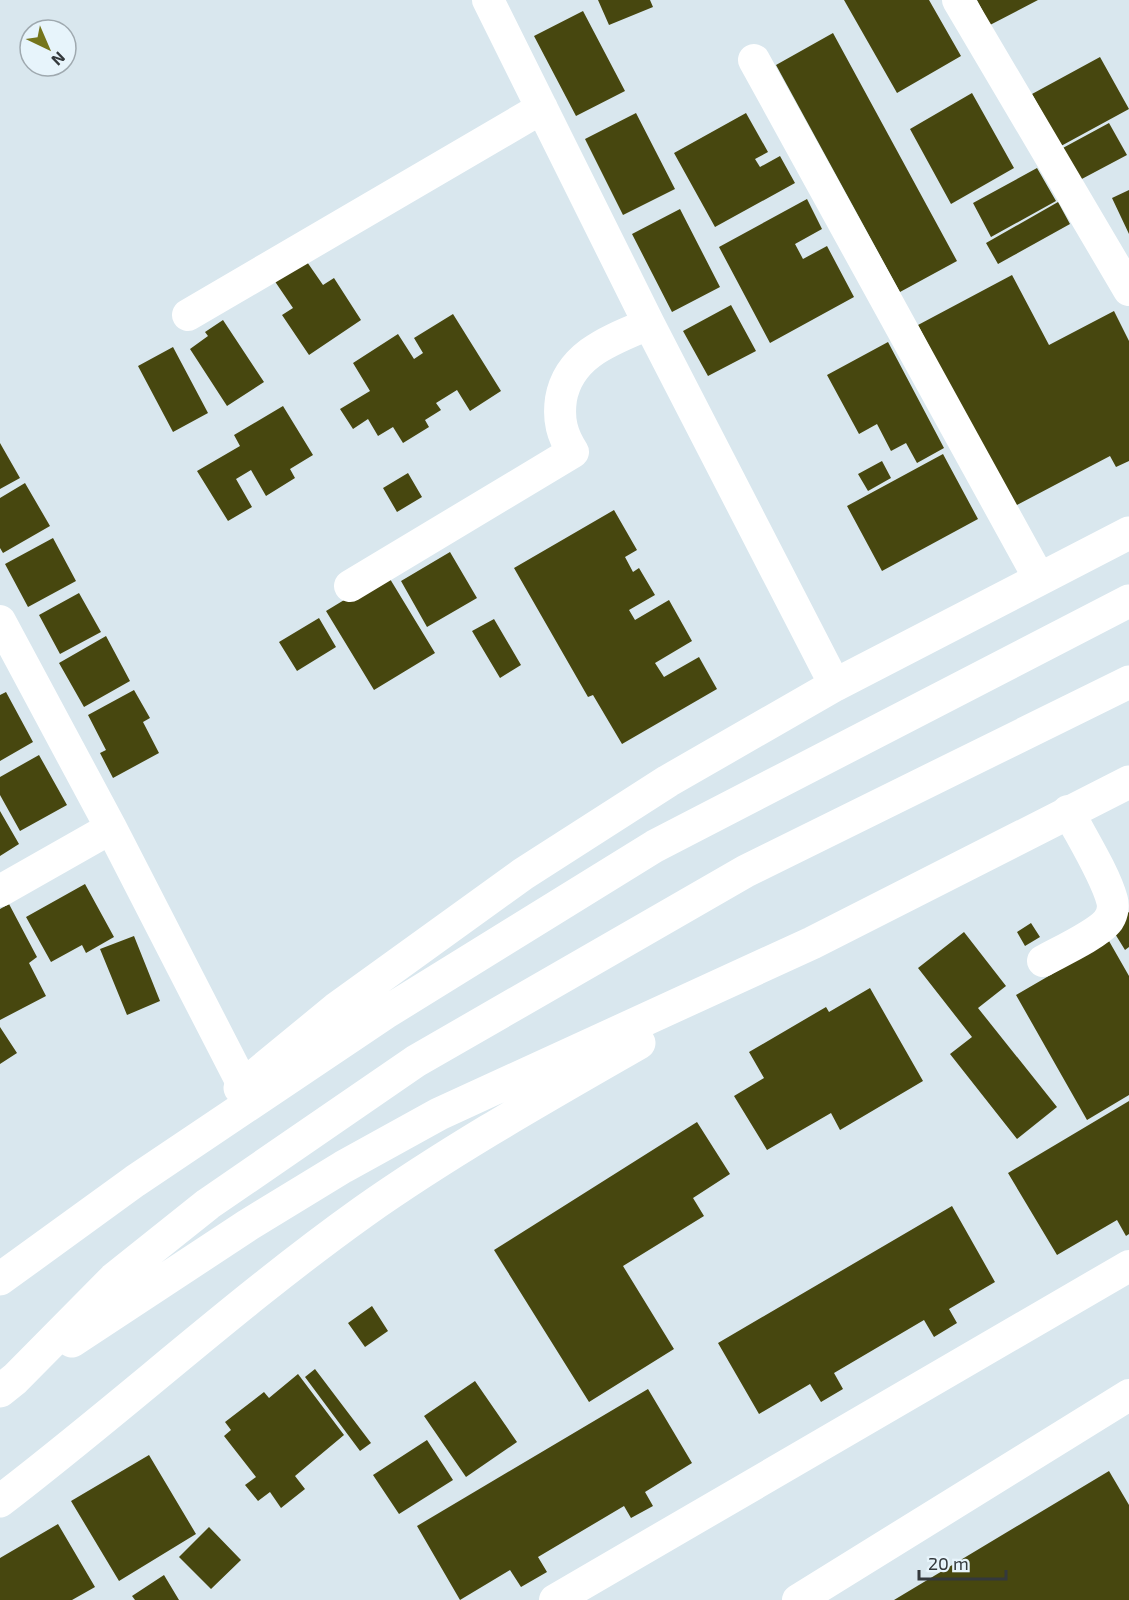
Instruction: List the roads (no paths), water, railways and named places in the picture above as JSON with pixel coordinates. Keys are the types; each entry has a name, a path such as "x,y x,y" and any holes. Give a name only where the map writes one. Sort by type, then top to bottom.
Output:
{"highway":[{"path":"135,1181 243,1085 336,1009 523,874 668,781 835,685 1129,533"},
{"path":"0,1279 135,1181 385,1013 655,846 1129,601"},
{"path":"8,1385 114,1279 199,1210 416,1061 746,871 1129,682"},
{"path":"8,1385 248,1225 343,1167 439,1114 812,943 1129,782"},
{"path":"0,1501 310,1252 365,1212 502,1123 812,943"}],"street":[{"path":"488,0 648,324 835,685"},
{"path":"958,0 1129,290"},
{"path":"754,60 1039,578"},
{"path":"188,315 542,108"},
{"path":"350,586 573,452 562,431 560,408 570,372 598,347 648,324"},
{"path":"0,621 9,661 111,828 243,1085"},
{"path":"1043,961 1095,931 1107,922 1113,911 1106,885 1068,811"},
{"path":"0,891 111,828"},
{"path":"555,1600 1129,1266"},
{"path":"798,1600 1129,1395"}]}
